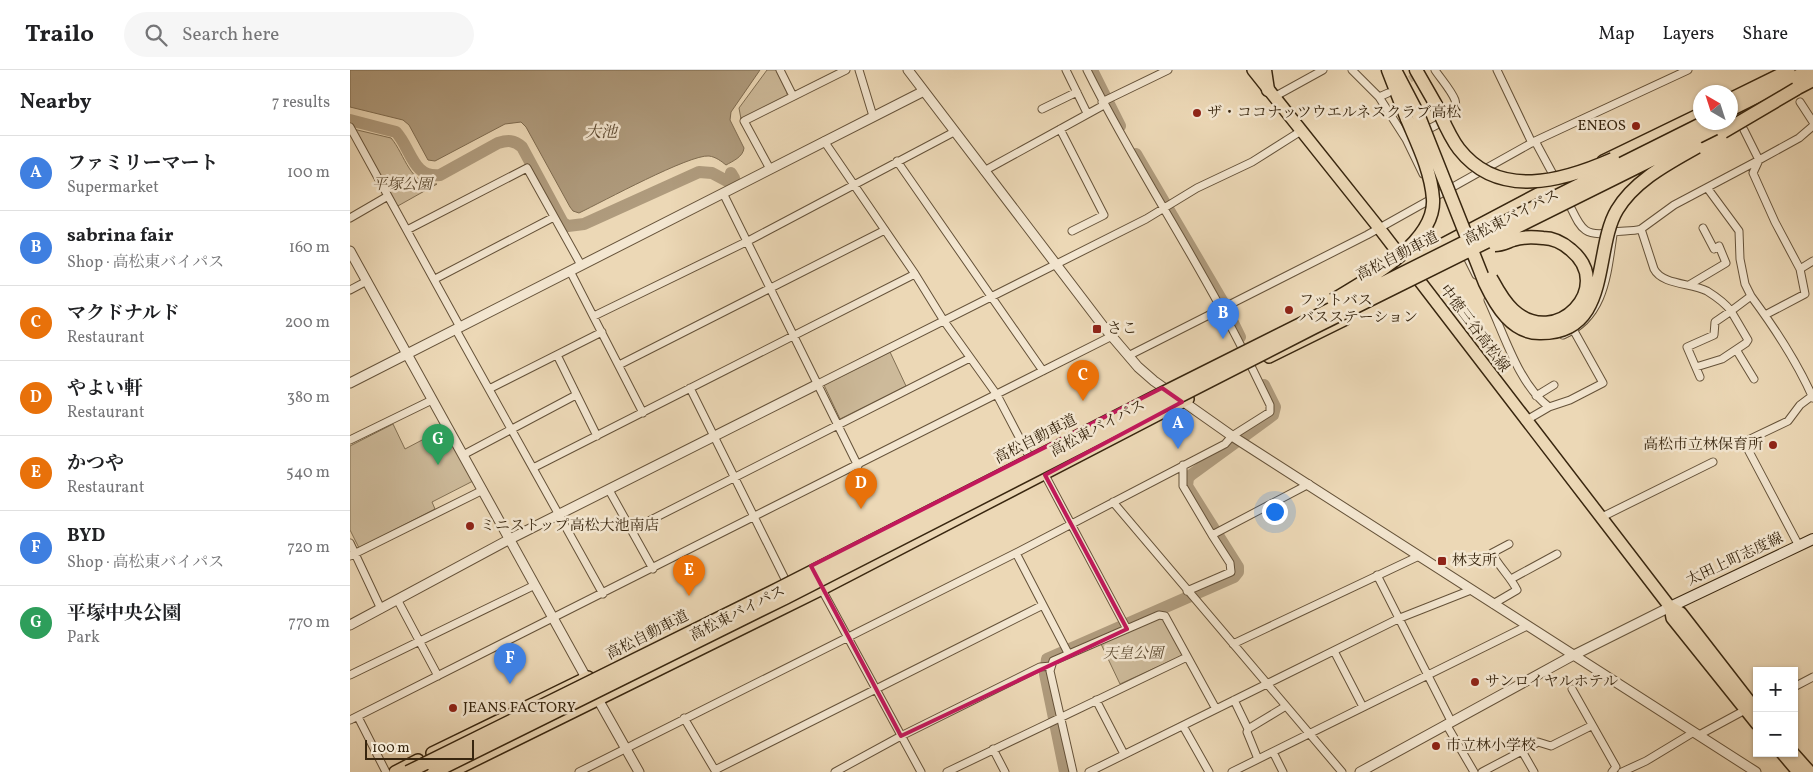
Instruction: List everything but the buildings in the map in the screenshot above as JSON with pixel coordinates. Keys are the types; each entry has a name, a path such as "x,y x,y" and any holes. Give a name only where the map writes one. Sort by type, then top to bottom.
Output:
{"highway":[{"path":"1265,70 1271,93"},
{"path":"1388,70 1416,115 1495,303 1507,319 1522,329 1539,334 1556,332 1573,324 1588,309 1596,291 1609,225 1618,209 1632,191 1661,168 1796,88"},
{"path":"1395,70 1491,279 1507,304 1524,318 1539,323 1555,322 1569,315 1581,303 1587,286 1587,273 1578,255 1562,243 1543,238 1515,239 1498,246 1481,245"},
{"path":"1214,368 1368,280 1409,248 1421,234 1431,214 1433,201 1416,115 1404,70"},
{"path":"1416,70 1436,105 1451,137 1468,158 1488,173 1511,181 1537,182 1552,180 1599,165 1633,151 1649,150"},
{"path":"1738,106 1810,70"},
{"name":"高松自動車道","path":"1738,118 1813,80"},
{"name":"高松自動車道","path":"408,772 780,588 1693,128"},
{"name":"高松自動車道","path":"434,772 583,700 1314,328 1714,130"}],"main road":[{"name":"中徳三谷高松線","path":"1253,70 1379,228 1670,608 1680,613 1753,708"},
{"path":"1738,95 1789,70"},
{"name":"高松東バイパス","path":"451,772 822,589 1251,366 1813,86"},
{"name":"高松東バイパス","path":"395,772 811,566 1406,264 1558,183 1693,117"},
{"name":"太田上町志度線","path":"1670,608 1813,540"},
{"path":"1785,757 1798,772"},
{"path":"1797,757 1810,772"}],"street":[{"path":"780,70 793,96"},
{"path":"770,169 744,121 846,70"},
{"path":"859,70 873,116"},
{"path":"908,70 1112,336 1128,356 1162,388 1237,439 1572,656 1756,772"},
{"path":"1066,70 1086,113"},
{"path":"1087,70 1224,307 1242,348"},
{"path":"984,171 1105,102 1168,70"},
{"path":"1271,93 1323,70"},
{"path":"1352,70 1379,97 1406,139 1435,196"},
{"path":"1406,139 1451,117 1454,113 1455,101 1435,70"},
{"path":"1497,70 1534,142 1584,230 1598,236 1614,231 1641,229 1674,205 1708,189 1798,138 1813,126"},
{"path":"1128,356 1379,228 1534,142 1688,70"},
{"path":"350,383 924,91"},
{"path":"1042,109 1077,92"},
{"path":"1379,97 1388,93"},
{"path":"1800,102 1813,122"},
{"path":"350,126 434,279 489,389 603,594"},
{"path":"1060,129 1104,216 1072,231"},
{"path":"1744,130 1759,160 1754,172 1775,222 1800,269 1805,294 1765,315"},
{"path":"350,625 398,601 510,539 1166,208 1198,188 1252,162 1301,131"},
{"path":"594,316 748,241 954,132"},
{"path":"824,141 915,274 944,321 997,395 1029,456"},
{"path":"897,161 1044,371"},
{"path":"407,230 527,168 581,265"},
{"path":"1708,189 1739,231 1740,259 1745,284 1751,296 1807,383 1813,397 1800,405 1788,420 1744,442 1799,546"},
{"path":"723,193 858,466"},
{"path":"350,218 388,196"},
{"path":"434,279 554,217"},
{"path":"1690,285 1726,263 1719,246 1714,249 1703,228"},
{"path":"1641,229 1656,274 1663,278 1706,291 1731,311 1748,340 1737,351 1696,367"},
{"path":"619,365 885,230"},
{"path":"1492,310 1514,329 1526,334 1548,338 1574,331 1586,322 1602,296 1614,231"},
{"path":"350,251 598,701 640,772"},
{"path":"1467,257 1501,331 1536,396 1549,407"},
{"path":"1800,269 1813,261"},
{"path":"570,271 643,413"},
{"path":"533,468 915,274"},
{"path":"350,290 367,282"},
{"path":"1700,377 1687,347 1714,335 1715,322 1751,296"},
{"path":"1525,421 1549,407 1570,400 1602,383 1574,331"},
{"path":"489,389 602,332"},
{"path":"350,720 754,519 1112,336"},
{"path":"1737,351 1754,379"},
{"path":"557,355 597,436"},
{"path":"631,530 970,358"},
{"path":"579,772 1016,553 1237,439 1270,412 1270,405 1251,366"},
{"path":"1536,396 1554,385"},
{"path":"690,388 785,579"},
{"path":"463,455 576,395"},
{"path":"350,440 432,400"},
{"path":"1600,518 1713,462"},
{"path":"1183,466 1183,486 1215,533 1230,563 1231,572 1190,594"},
{"path":"1044,475 1125,625"},
{"path":"1215,533 1309,484"},
{"path":"353,555 483,490"},
{"path":"609,490 653,569"},
{"path":"1114,502 1342,772"},
{"path":"350,543 353,555 381,609"},
{"path":"1492,604 1518,590 1498,565 1492,553 1509,544"},
{"path":"1016,553 1066,650"},
{"path":"1511,579 1557,554"},
{"path":"1232,644 1419,556"},
{"path":"811,566 921,772"},
{"path":"1377,576 1428,674 1448,722 1474,772"},
{"path":"350,675 535,585"},
{"path":"1089,772 1400,618 1472,590"},
{"path":"398,601 438,676"},
{"path":"684,718 715,771 1043,606"},
{"path":"1360,772 1448,722 1572,656 1670,608"},
{"path":"1073,772 1056,719 1050,671 1052,660 1066,650 1125,625 1159,615 1165,616 1216,709"},
{"path":"1232,772 1527,626"},
{"path":"1334,651 1363,707"},
{"path":"947,772 1187,657"},
{"path":"835,772 901,736 1040,667 1050,666"},
{"path":"1798,684 1813,677"},
{"path":"1572,689 1616,767 1613,772 1622,772 1696,734 1753,708"},
{"path":"1096,700 1124,754"},
{"path":"1234,700 1248,729 1247,732 1258,760"},
{"path":"1248,729 1286,706"},
{"path":"358,717 386,772"},
{"path":"1183,726 1209,772"},
{"path":"1482,772 1538,742 1550,746 1592,726"},
{"path":"993,749 1005,772"},
{"path":"1522,751 1534,772"},
{"path":"1273,752 1283,772"}],"highlighted area":[{"path":"1162,388 1182,402 1045,475 1127,629 901,736 811,566"}],"green space":[{"path":"767,70 776,70 787,92 787,96 741,119 739,108"},
{"name":"平塚公園","path":"353,129 391,138 414,175 428,184 437,184 396,207"},
{"path":"890,352 906,386 840,419 824,385"},
{"path":"393,424 405,449 443,429 473,481 432,502 435,509 359,548 350,530 350,446"},
{"name":"天皇公園","path":"1160,618 1164,621 1182,653 1181,656 1120,684 1101,644"}],"water":[{"name":"大池","path":"350,70 760,70 731,112 730,120 744,148 742,154 737,158 726,165 716,158 709,156 699,157 666,170 579,213 573,211 570,207 526,127 521,122 505,124 435,161 428,160 409,125 403,120 350,107"}],"waterway":[{"path":"1092,70 1120,126"},
{"path":"350,120 396,132 418,167 431,175 440,175 498,143 514,142 522,147 563,223 568,226 584,224 699,172 712,173 727,181 734,178 731,173"},
{"path":"1136,154 1224,304 1240,337"},
{"path":"1065,772 1045,674 1047,659 1234,577 1238,572 1238,567 1187,486 1188,478 1273,415 1275,407 1264,385"}],"tunnel":[{"path":"1401,85 1424,70"}],"place":[{"name":"ザ・ココナッツウエルネスクラブ高松","path":"1197,113"},
{"name":"ENEOS","path":"1636,126"},
{"name":"フットバス バスステーション","path":"1289,310"},
{"name":"さこ","path":"1097,329"},
{"name":"sabrina fair","path":"1223,339"},
{"name":"マクドナルド","path":"1083,401"},
{"name":"高松市立林保育所","path":"1773,445"},
{"name":"ファミリーマート","path":"1178,449"},
{"name":"平塚中央公園","path":"438,465"},
{"name":"やよい軒","path":"861,509"},
{"name":"ミニストップ高松大池南店","path":"470,526"},
{"name":"林支所","path":"1442,561"},
{"name":"かつや","path":"689,596"},
{"name":"サンロイヤルホテル","path":"1475,682"},
{"name":"BYD","path":"510,684"},
{"name":"JEANS FACTORY","path":"453,708"},
{"name":"市立林小学校","path":"1436,746"}]}
